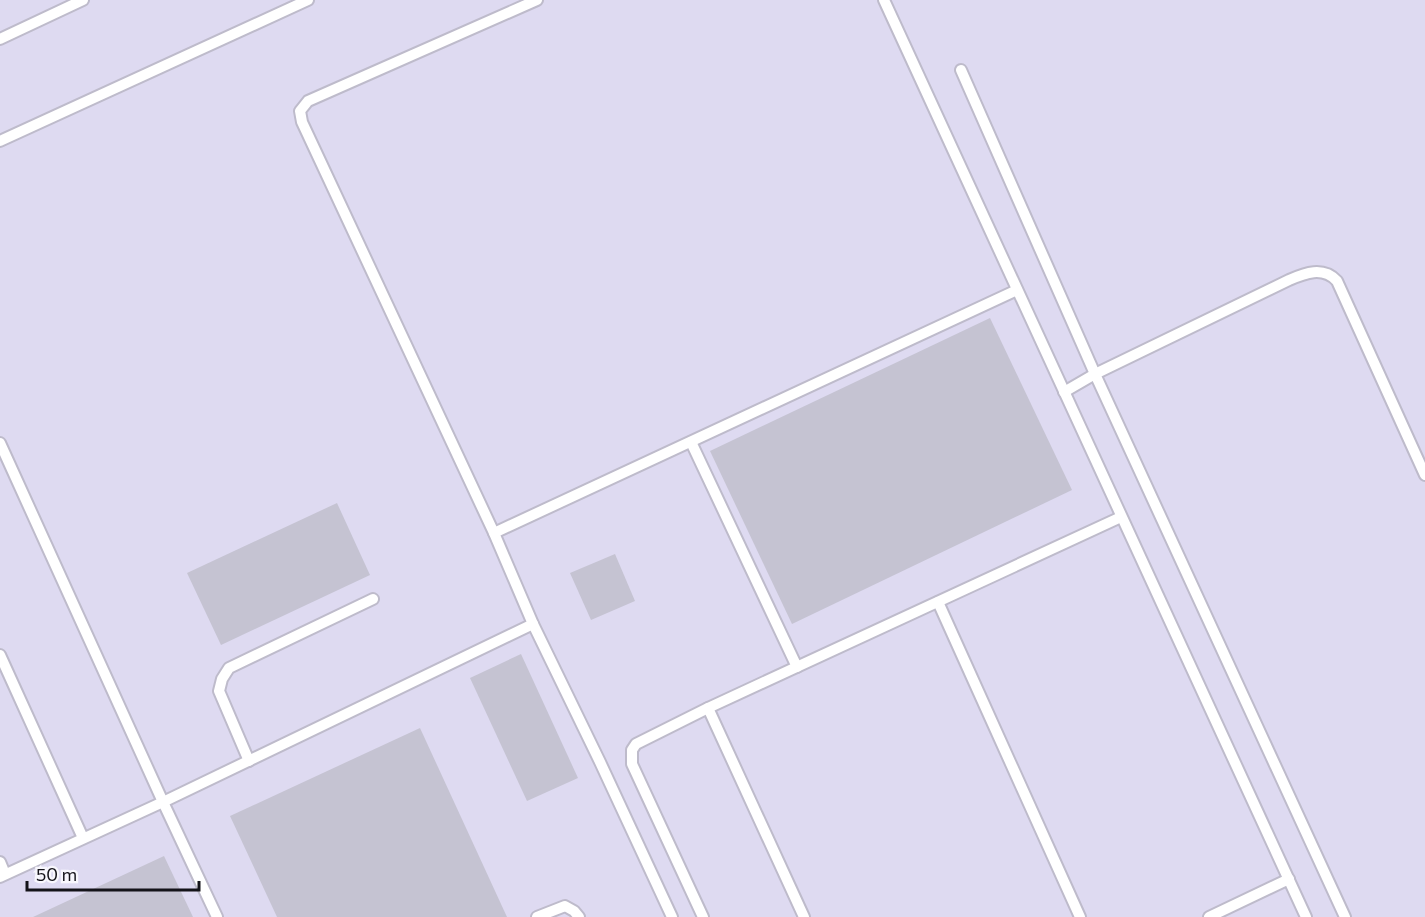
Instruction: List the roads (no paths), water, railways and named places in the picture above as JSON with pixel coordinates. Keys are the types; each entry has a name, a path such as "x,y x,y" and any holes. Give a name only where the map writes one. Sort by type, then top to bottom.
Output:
{"lane":[{"path":"0,39 83,0"},
{"path":"0,141 308,0"},
{"path":"537,0 308,101 300,111 302,122 494,533 533,624 672,917"},
{"path":"884,0 1306,917"},
{"path":"961,70 1095,374 1345,917"},
{"path":"1064,392 1095,374 1289,280 1305,273 1325,273 1336,281 1425,474"},
{"path":"494,533 1017,290"},
{"path":"691,442 797,667"},
{"path":"0,443 217,917"},
{"path":"703,917 632,764 632,750 636,744 708,708 1121,517"},
{"path":"249,761 219,691 222,679 229,668 373,599"},
{"path":"938,602 1080,917"},
{"path":"0,862 3,876 163,802 533,624"},
{"path":"0,655 83,838"},
{"path":"708,708 804,917"},
{"path":"1209,917 1289,879"},
{"path":"537,917 565,906 579,917"}]}
